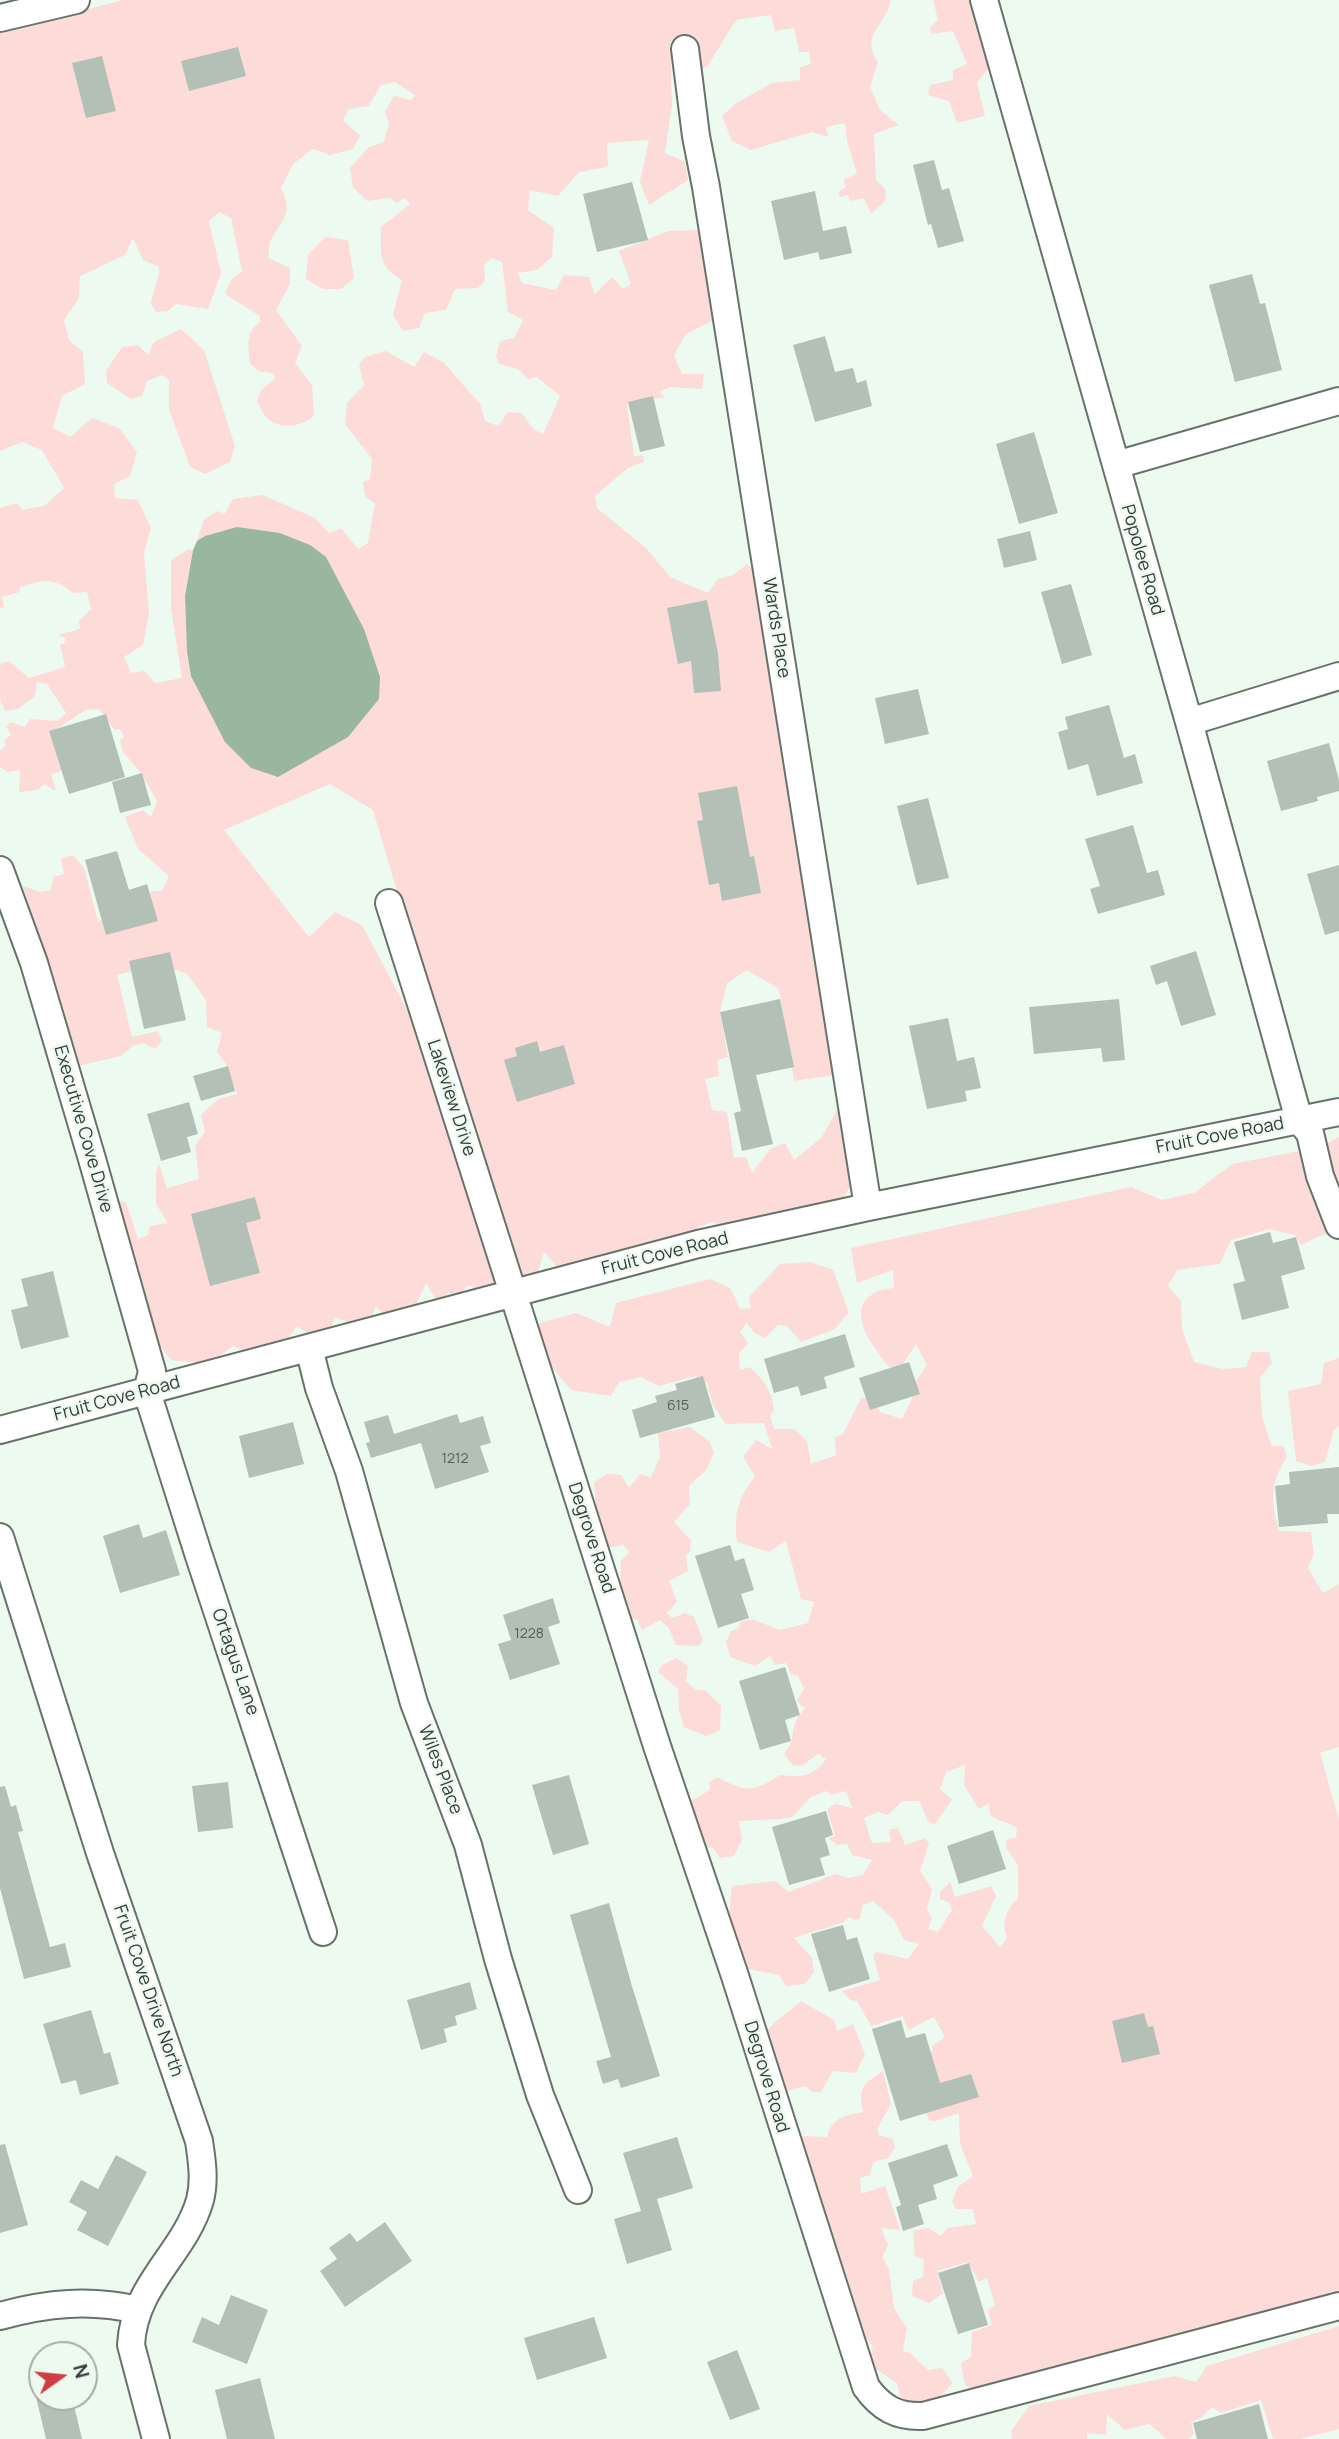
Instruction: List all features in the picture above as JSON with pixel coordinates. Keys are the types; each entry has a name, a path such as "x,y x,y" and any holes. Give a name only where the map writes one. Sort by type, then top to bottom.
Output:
{"street":[{"path":"0,18 74,0"},
{"name":"Popolee Road","path":"984,0 1299,1120 1310,1133 1320,1176 1339,1225"},
{"name":"Wards Place","path":"685,48 696,136 868,1207"},
{"path":"1116,465 1339,401"},
{"path":"1189,722 1339,676"},
{"name":"Executive Cove Drive","path":"0,870 34,964 92,1159 151,1370 147,1391"},
{"name":"Lakeview Drive","path":"389,903 512,1293"},
{"name":"Fruit Cove Road","path":"0,1430 698,1244 1339,1112"},
{"name":"Degrove Road","path":"512,1293 866,2387 876,2401 890,2411 906,2416 923,2416 1339,2306"},
{"name":"Wiles Place","path":"309,1348 319,1388 349,1471 414,1703 468,1845 498,1959 540,2095 578,2190"},
{"name":"Ortagus Lane","path":"147,1391 323,1932"},
{"name":"Fruit Cove Drive North","path":"0,1537 100,1853 199,2141 203,2173 201,2197 195,2214 138,2310 132,2330 131,2346 156,2439"},
{"path":"0,2316 58,2303 93,2302 138,2310"}],"shaded area":[{"path":"123,0 891,0 872,37 871,45 878,62 870,87 880,110 899,125 874,134 876,180 886,190 885,201 871,214 864,198 850,201 848,195 840,197 838,192 846,187 844,179 857,174 847,141 845,123 826,127 828,137 812,132 751,150 732,141 722,116 735,104 772,83 800,80 800,67 811,64 809,52 799,52 794,28 775,31 771,15 736,20 707,67 695,70 688,43 670,42 672,104 665,153 685,162 688,180 649,205 640,182 649,140 607,143 608,167 579,172 558,196 530,190 528,210 554,228 552,257 537,270 518,273 522,283 556,290 564,275 589,277 595,294 612,277 623,289 631,284 619,251 668,231 700,230 716,319 686,334 674,355 682,374 704,374 702,389 670,387 660,392 664,397 627,404 634,456 643,455 644,462 628,468 595,496 597,508 647,549 670,577 708,593 718,579 733,575 747,564 755,571 834,1075 794,1081 779,989 747,970 727,983 720,1012 728,1057 717,1060 719,1076 705,1079 712,1110 727,1112 734,1158 746,1157 752,1173 770,1149 785,1143 794,1160 822,1137 839,1106 853,1182 841,1201 727,1226 713,1222 698,1227 694,1233 559,1269 544,1252 537,1276 511,1278 373,810 330,784 224,830 309,937 335,912 362,925 428,1049 501,1283 479,1290 468,1285 457,1297 448,1292 443,1301 438,1303 426,1283 414,1309 386,1316 376,1307 370,1320 353,1324 335,1317 330,1331 311,1336 297,1326 286,1342 250,1354 233,1346 209,1364 171,1360 157,1342 117,1201 126,1202 138,1239 148,1235 150,1226 168,1223 156,1204 156,1172 159,1164 167,1188 199,1179 195,1146 205,1131 201,1115 218,1099 237,1094 226,1064 217,1052 222,1033 207,1027 206,1000 187,974 160,964 117,975 132,1037 158,1031 162,1041 155,1049 143,1043 134,1045 121,1056 78,1066 23,886 40,892 51,890 53,877 64,874 61,858 73,855 84,868 98,921 131,914 143,906 151,891 162,891 169,876 138,849 125,817 143,810 151,817 157,801 140,772 123,752 120,740 124,737 120,729 115,730 99,709 86,710 56,729 67,769 51,774 56,791 44,784 38,790 19,792 20,770 8,772 0,767 0,751 6,745 4,740 11,735 6,727 10,722 25,727 30,719 58,721 66,713 47,684 37,682 35,696 18,709 5,711 0,699 0,664 9,661 29,678 65,667 60,644 64,644 66,638 58,635 80,629 79,621 91,609 87,592 73,593 59,584 47,581 19,588 20,592 2,597 4,608 0,607 0,508 18,503 22,510 44,506 64,488 42,450 22,442 0,451 0,32","holes":["395,82 415,95 411,100 394,96 385,112 389,123 384,142 369,147 350,168 353,187 367,201 390,198 396,203 405,198 410,204 381,227 384,264 402,280 393,315 403,331 419,328 425,313 446,310 455,289 478,288 485,281 484,266 491,258 502,262 508,312 523,320 514,338 500,341 496,356 499,364 518,369 528,379 537,377 560,396 543,434 533,429 522,413 508,412 498,426 485,421 480,404 443,362 424,352 414,367 386,351 365,357 359,365 364,385 347,403 345,424 372,459 370,479 363,482 365,496 375,504 368,543 358,549 341,528 329,533 315,518 263,495 233,499 225,514 218,511 204,519 197,541 227,530 280,533 191,676 187,652 185,596 193,550 189,549 171,560 171,609 182,678 155,683 144,671 131,673 124,657 143,645 149,613 144,553 151,528 138,500 115,498 114,484 130,476 137,452 119,428 92,418 70,437 53,428 62,396 85,384 83,352 69,340 64,320 79,298 80,276 125,255 133,238 143,260 159,267 151,304 156,312 168,311 176,304 208,309 221,273 209,221 219,212 231,218 242,271 231,280 225,294 260,316 260,322 255,326 249,340 250,363 258,371 273,373 275,379 261,390 257,401 266,417 277,424 290,426 309,420 314,416 312,385 295,363 302,346 276,310 290,284 290,268 268,258 272,238 287,208 281,188 293,164 313,149 330,155 353,149 360,136 343,120 349,109 369,106 381,85"]},
{"path":"933,0 972,0 991,65 977,83 985,116 957,123 949,101 928,95 930,85 953,80 953,70 967,64 953,31 931,34 930,27 938,20"},
{"path":"325,237 348,240 354,278 341,289 323,289 306,279 308,255"},
{"path":"181,329 204,350 235,446 230,462 205,474 190,467 169,409 169,380 162,375 147,381 142,396 131,399 107,383 106,371 122,347 138,345 148,355 154,342"},
{"path":"237,527 280,533 310,545 326,557 364,629 380,677 379,699 348,737 278,777 251,768 225,742 191,676 187,652 185,596 193,550 197,541 205,536"},
{"path":"1339,1137 1339,1231 1331,1231 1301,1245 1295,1235 1269,1229 1231,1240 1220,1264 1177,1270 1168,1286 1181,1301 1182,1329 1194,1362 1223,1369 1246,1367 1252,1352 1269,1352 1272,1363 1260,1378 1262,1417 1272,1446 1284,1446 1287,1457 1277,1476 1273,1493 1279,1531 1311,1532 1314,1554 1308,1568 1323,1593 1339,1584 1339,1747 1320,1753 1339,1820 1339,2293 978,2393 965,2385 961,2363 971,2357 972,2332 992,2325 988,2310 995,2305 987,2278 979,2282 968,2262 937,2271 943,2293 929,2303 912,2296 913,2281 923,2277 924,2259 915,2257 913,2231 928,2228 941,2236 947,2228 976,2224 973,2209 956,2209 952,2202 958,2187 973,2176 960,2144 959,2113 930,2121 924,2110 916,2055 933,2051 932,2046 945,2037 934,2017 908,2030 903,2016 871,2026 857,2001 850,2000 842,1991 880,1980 873,1955 877,1952 908,1959 919,1944 904,1940 894,1920 873,1901 863,1905 860,1918 856,1920 848,1917 844,1922 794,1938 812,1958 814,1972 805,1984 786,1986 779,1975 743,1968 728,1922 732,1886 776,1881 788,1892 836,1874 848,1878 863,1875 872,1860 852,1855 847,1844 837,1845 828,1838 835,1836 827,1809 836,1804 852,1808 846,1791 831,1795 826,1791 811,1797 792,1817 739,1821 742,1840 734,1856 720,1858 713,1847 705,1848 689,1802 710,1790 709,1783 717,1777 735,1786 749,1788 762,1785 780,1775 800,1776 811,1773 826,1759 818,1754 803,1765 793,1766 784,1754 797,1719 805,1707 797,1700 804,1689 798,1676 791,1674 786,1663 775,1665 770,1656 755,1666 730,1657 726,1642 731,1631 739,1628 740,1622 752,1619 780,1630 808,1623 814,1602 801,1599 786,1541 769,1552 737,1542 738,1506 755,1476 743,1457 756,1440 772,1449 764,1423 726,1424 713,1405 707,1383 699,1384 696,1376 659,1386 641,1377 619,1382 611,1396 571,1390 546,1360 537,1324 576,1313 610,1327 616,1303 710,1279 730,1288 740,1309 751,1308 749,1297 780,1264 810,1262 833,1270 849,1312 835,1329 801,1342 787,1326 778,1325 765,1338 756,1334 746,1323 740,1332 748,1343 739,1354 740,1370 750,1367 763,1381 773,1403 774,1410 770,1416 774,1429 795,1429 807,1441 811,1464 836,1455 835,1437 843,1434 861,1398 874,1398 880,1412 902,1419 912,1399 912,1387 927,1365 916,1344 898,1372 888,1365 868,1338 861,1318 862,1309 871,1295 894,1288 893,1270 857,1283 851,1248 1131,1187 1162,1200 1194,1193 1232,1164 1320,1147","holes":["965,1765 964,1785 979,1809 989,1803 990,1815 1017,1828 1016,1838 1007,1839 1006,1848 1018,1865 1018,1898 1006,1916 1004,1927 1007,1938 1000,1947 982,1926 996,1896 991,1886 955,1897 950,1882 940,1892 940,1899 950,1903 952,1910 938,1932 928,1929 932,1919 927,1909 932,1889 920,1871 929,1844 925,1838 905,1845 898,1828 889,1830 891,1842 872,1843 864,1818 878,1812 888,1815 902,1801 919,1801 929,1823 935,1824 952,1800 940,1789 946,1772"]},
{"path":"1339,1358 1339,1426 1334,1430 1325,1462 1312,1466 1296,1461 1288,1391 1321,1384 1324,1363"},
{"path":"690,1427 710,1442 714,1453 707,1469 689,1486 690,1504 674,1522 691,1540 690,1551 686,1555 688,1571 669,1581 677,1602 667,1613 672,1618 685,1613 694,1617 703,1640 699,1646 676,1645 669,1628 660,1620 642,1630 637,1619 630,1619 620,1582 621,1561 629,1552 623,1545 607,1548 596,1512 594,1482 608,1474 621,1475 629,1488 640,1474 651,1477 660,1457 658,1433"},
{"path":"677,1658 688,1666 686,1681 696,1690 705,1690 721,1706 720,1730 706,1736 684,1727 679,1710 678,1689 658,1672 662,1665"},
{"path":"801,2001 834,2020 837,2031 853,2024 865,2054 856,2073 833,2071 821,2092 812,2092 806,2086 783,2092 764,2037 776,2022"},
{"path":"883,2071 891,2104 877,2129 879,2135 893,2139 895,2148 888,2158 873,2162 870,2175 860,2178 861,2194 885,2186 900,2230 881,2228 888,2245 882,2257 889,2269 894,2308 907,2328 903,2351 910,2353 928,2370 942,2368 953,2383 936,2401 912,2405 900,2396 897,2383 876,2369 870,2357 873,2347 866,2338 800,2136 827,2137 836,2121 863,2112 862,2091 871,2079"},
{"path":"1339,2326 1339,2429 1300,2439 1273,2439 1261,2400 1221,2413 1212,2407 1201,2418 1191,2422 1194,2434 1188,2439 1167,2439 1149,2424 1125,2430 1107,2414 1106,2435 1087,2433 1087,2439 1012,2439 1011,2431 1029,2406 1174,2376 1196,2382 1207,2366"}],"building":[{"path":"238,47 246,76 189,91 181,61"},
{"path":"102,56 116,111 86,118 72,63"},
{"path":"934,160 942,190 949,188 964,241 938,248 931,224 928,225 913,165"},
{"path":"632,182 648,240 597,252 583,194"},
{"path":"815,191 823,231 846,226 852,253 820,260 818,252 784,260 771,201"},
{"path":"1252,274 1260,304 1265,303 1282,370 1235,382 1209,285"},
{"path":"825,336 835,372 853,368 857,383 866,380 872,406 815,422 793,345"},
{"path":"653,396 665,446 640,452 628,402"},
{"path":"1034,432 1058,513 1019,524 996,444"},
{"path":"1030,531 1037,560 1004,568 997,539"},
{"path":"1071,584 1092,655 1062,664 1041,592"},
{"path":"707,600 718,653 721,691 694,693 691,661 678,664 667,608"},
{"path":"918,689 929,734 885,744 875,698"},
{"path":"1109,705 1124,758 1135,754 1143,783 1097,796 1088,764 1068,770 1058,732 1068,729 1065,717"},
{"path":"106,714 125,777 69,794 49,731"},
{"path":"1329,743 1339,780 1339,791 1317,797 1318,801 1281,811 1267,761"},
{"path":"142,773 151,805 120,813 112,782"},
{"path":"737,786 750,857 754,856 761,893 722,901 719,883 709,885 697,821 703,820 698,793"},
{"path":"928,798 949,878 917,885 897,806"},
{"path":"1133,825 1147,873 1158,870 1165,895 1098,914 1090,889 1100,886 1085,839"},
{"path":"117,851 129,890 147,884 158,921 106,935 85,860"},
{"path":"1339,865 1339,931 1325,935 1307,874"},
{"path":"1196,951 1216,1015 1181,1026 1167,981 1156,985 1150,966"},
{"path":"170,952 186,1020 144,1029 129,961"},
{"path":"780,999 794,1067 756,1075 773,1144 742,1151 734,1113 741,1111 720,1012"},
{"path":"1119,999 1125,1060 1103,1062 1101,1048 1034,1054 1029,1007"},
{"path":"948,1018 957,1061 974,1057 981,1088 965,1091 967,1101 927,1109 909,1026"},
{"path":"537,1041 540,1052 564,1045 575,1084 517,1102 504,1060 517,1056 515,1048"},
{"path":"228,1066 235,1091 201,1101 193,1076"},
{"path":"189,1102 198,1134 187,1137 191,1152 161,1161 147,1114"},
{"path":"255,1197 261,1219 246,1223 260,1273 210,1286 191,1214"},
{"path":"1270,1232 1273,1243 1296,1237 1305,1269 1281,1276 1289,1308 1242,1320 1233,1284 1245,1281 1234,1242"},
{"path":"53,1271 69,1337 21,1349 11,1310 28,1306 21,1279"},
{"path":"845,1334 855,1367 824,1377 827,1388 801,1396 798,1386 774,1393 764,1359"},
{"path":"909,1362 920,1394 870,1410 859,1378"},
{"path":"703,1376 715,1417 640,1438 632,1410 657,1402 655,1396 677,1390 675,1384"},
{"path":"457,1414 460,1423 483,1416 491,1443 480,1446 489,1472 435,1489 421,1443 371,1458 364,1422 388,1415 394,1434"},
{"path":"293,1422 304,1464 249,1478 239,1436"},
{"path":"1339,1467 1339,1514 1327,1514 1328,1523 1279,1527 1275,1486 1290,1484 1289,1472"},
{"path":"139,1524 143,1538 166,1530 180,1575 120,1593 103,1536"},
{"path":"730,1545 735,1561 744,1558 754,1590 741,1594 749,1618 718,1628 695,1556"},
{"path":"553,1598 560,1623 548,1627 560,1664 510,1680 498,1644 511,1640 503,1615"},
{"path":"785,1667 800,1715 785,1720 791,1741 760,1750 739,1681"},
{"path":"569,1775 589,1844 553,1855 532,1785"},
{"path":"228,1782 233,1828 198,1832 192,1786"},
{"path":"5,1786 11,1807 16,1805 23,1831 18,1832 50,1947 65,1943 71,1967 24,1979 0,1888 0,1787"},
{"path":"826,1811 833,1835 825,1838 830,1855 820,1858 825,1875 789,1885 772,1827"},
{"path":"993,1830 1006,1869 959,1884 947,1846"},
{"path":"609,1903 660,2076 621,2088 618,2079 603,2084 596,2061 611,2057 570,1915"},
{"path":"843,1925 847,1940 857,1937 870,1979 829,1992 811,1934"},
{"path":"470,1982 477,2009 455,2016 457,2025 444,2029 447,2042 421,2050 407,2000"},
{"path":"91,2010 104,2054 110,2052 119,2084 80,2095 76,2080 61,2084 43,2024"},
{"path":"1144,2013 1148,2027 1153,2026 1160,2054 1122,2063 1112,2021"},
{"path":"901,2020 906,2038 925,2033 940,2083 971,2074 979,2097 900,2121 872,2029"},
{"path":"677,2137 693,2188 657,2199 672,2250 627,2264 614,2219 641,2211 623,2153"},
{"path":"5,2144 28,2225 0,2233 0,2145"},
{"path":"947,2144 958,2176 933,2185 937,2199 918,2205 924,2224 903,2231 896,2207 901,2205 888,2163"},
{"path":"116,2155 147,2172 108,2246 77,2230 87,2212 69,2202 81,2180 98,2189"},
{"path":"385,2222 412,2261 345,2307 320,2271 337,2259 329,2248 350,2233 357,2242"},
{"path":"969,2263 988,2325 958,2334 938,2273"},
{"path":"231,2295 268,2310 247,2364 192,2342 202,2317 219,2325"},
{"path":"594,2317 607,2358 537,2380 524,2338"},
{"path":"737,2350 760,2409 730,2420 707,2362"},
{"path":"260,2378 275,2439 227,2439 215,2390"},
{"path":"1259,2404 1268,2439 1197,2439 1193,2423"},
{"path":"39,2411 75,2411 82,2439 46,2439"}]}
